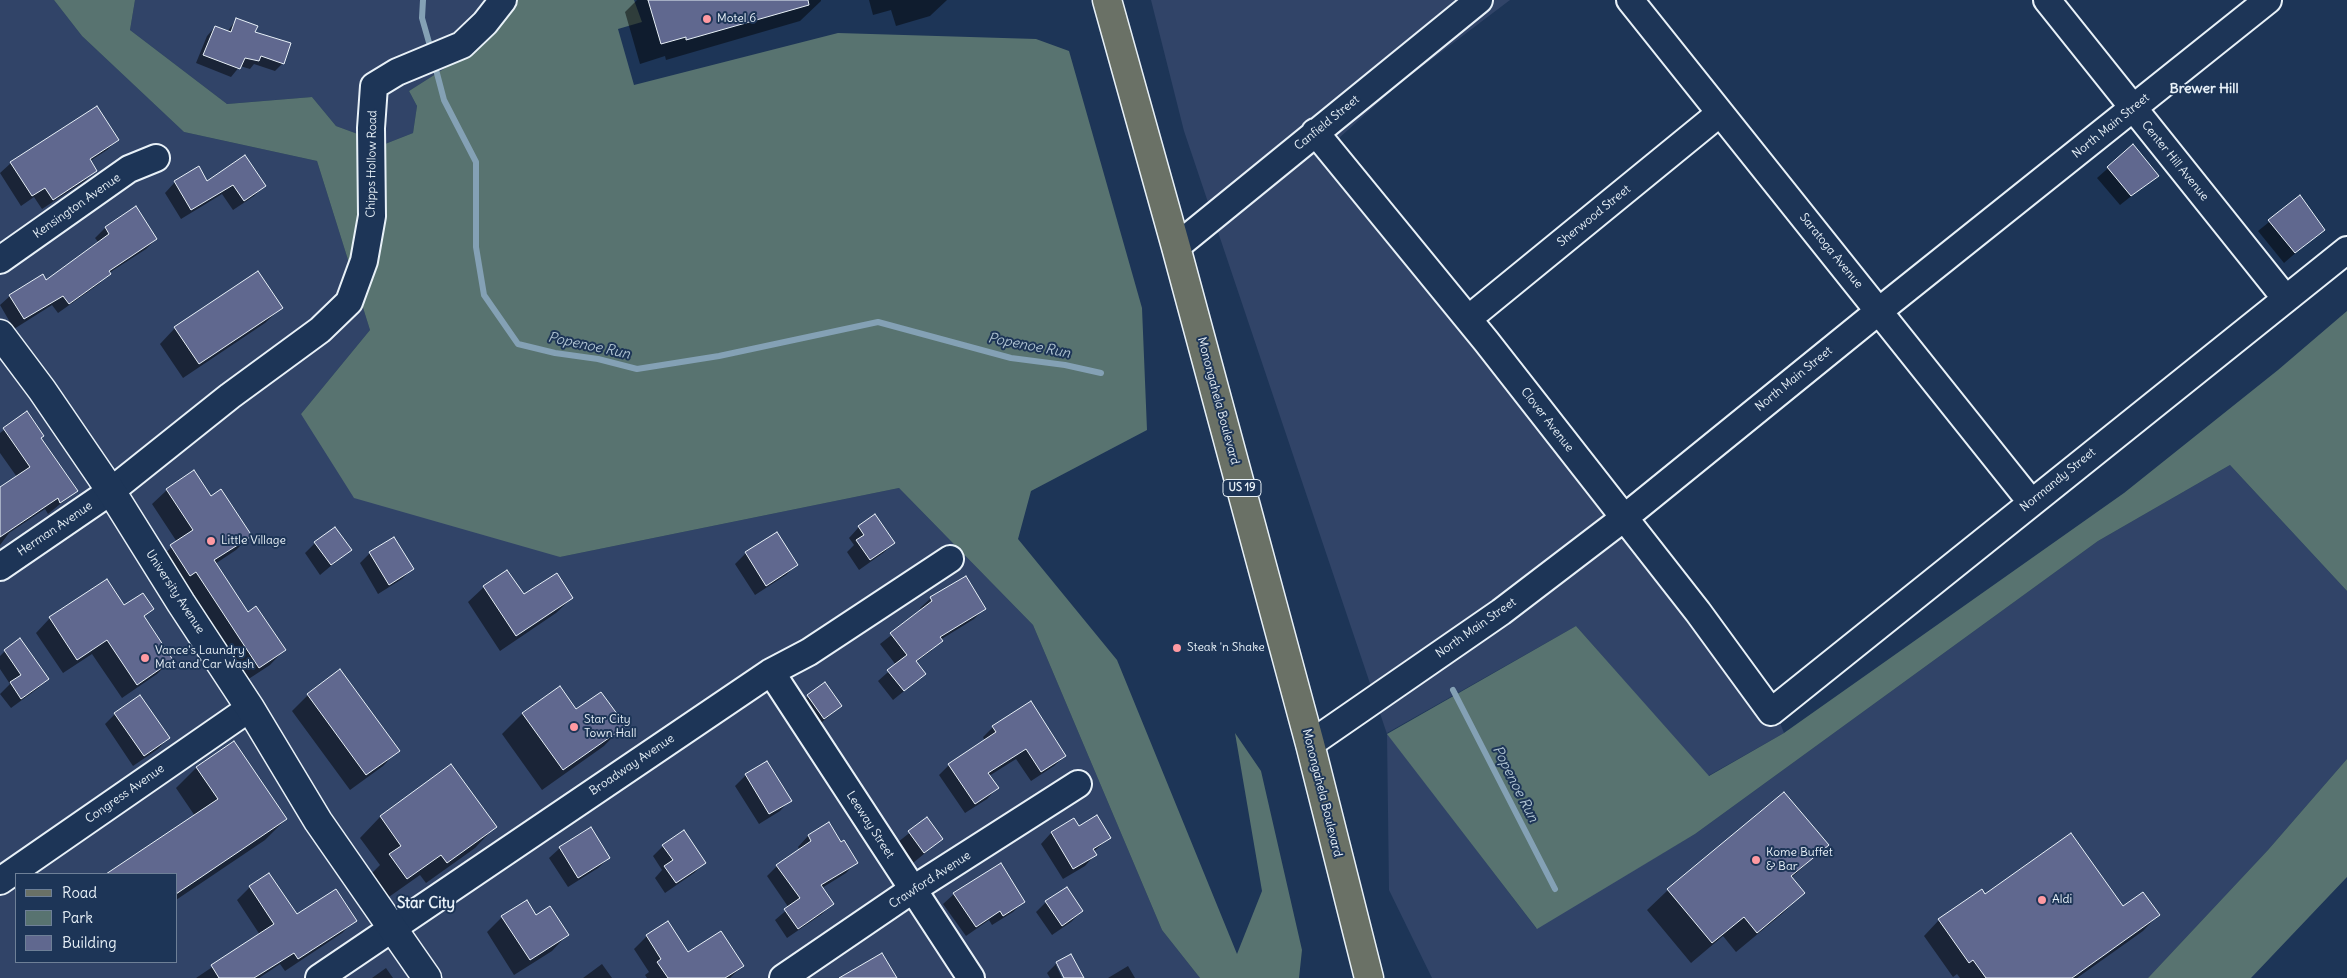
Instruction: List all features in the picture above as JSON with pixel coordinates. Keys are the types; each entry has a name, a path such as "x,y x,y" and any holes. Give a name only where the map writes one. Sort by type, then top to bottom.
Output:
{"main road":[{"name":"Monongahela Boulevard","path":"1107,0 1176,247 1310,744 1369,978"}],"street":[{"name":"Chipps Hollow Road","path":"110,491 230,396 320,330 349,302 364,261 372,216 371,128 374,86 397,72 462,44 485,23 503,0"},
{"name":"Canfield Street","path":"1176,247 1479,0"},
{"name":"Saratoga Avenue","path":"1630,0 2031,502"},
{"name":"Center Hill Avenue","path":"2047,0 2286,299"},
{"name":"North Main Street","path":"1310,744 1501,612 1624,518 1878,311 2268,0"},
{"name":"Sherwood Street","path":"1468,319 1720,113"},
{"name":"Clover Avenue","path":"1315,132 1468,319 1698,612 1771,712"},
{"name":"Kensington Avenue","path":"0,260 129,169 156,158"},
{"name":"Normandy Street","path":"1771,712 2347,250"},
{"name":"University Avenue","path":"0,334 42,390 110,491 250,708 318,821 427,978"},
{"name":"Herman Avenue","path":"0,567 110,491"},
{"name":"Broadway Avenue","path":"319,978 771,672 809,652 950,559"},
{"name":"Leeway Street","path":"771,672 971,978"},
{"name":"Congress Avenue","path":"0,881 250,708"},
{"name":"Crawford Avenue","path":"784,978 912,890 1078,784"}],"shaded area":[{"path":"0,0 54,0 82,36 184,132 317,161 370,330 301,414 560,557 899,488 1033,625 1162,930 1200,978 0,978"},
{"path":"135,0 506,0 486,42 409,91 417,106 413,133 385,144 336,126 312,97 227,104 130,30"},
{"path":"1151,0 1510,0 1399,84 1329,147 1775,710 1784,733 1708,776 1576,626 1387,733 1536,928 1695,834 2098,541 2230,465 2347,591 2347,759 2268,850 2148,978 1432,978 1389,890 1387,734 1184,131"}],"green space":[{"path":"54,0 135,0 130,30 227,104 312,97 336,126 385,144 413,133 417,106 409,91 486,42 506,0 634,0 642,22 618,29 634,85 838,33 1036,39 1069,51 1142,308 1147,430 1031,491 1018,539 1117,660 1237,954 1262,891 1235,733 1261,771 1302,950 1299,978 1200,978 1162,930 1033,625 899,488 560,557 354,498 301,414 370,330 317,161 184,132 82,36"},
{"path":"2347,311 2347,591 2230,465 2098,541 1695,834 1537,929 1387,734 1576,626 1709,776 1784,733 2124,493 2278,370"},
{"path":"2347,759 2347,877 2251,978 2148,978 2268,850"}],"building":[{"name":"Motel 6","path":"648,0 808,0 809,5 686,40 686,37 661,44"},
{"path":"236,18 258,26 255,32 291,43 284,64 261,56 259,61 245,58 240,69 203,55 215,26 231,32"},
{"path":"97,106 119,140 90,159 97,171 53,200 45,188 32,196 10,162"},
{"path":"2133,144 2159,176 2131,196 2107,167"},
{"path":"245,155 266,186 244,201 233,185 191,210 174,181 199,166 207,181"},
{"path":"2300,195 2325,230 2295,253 2268,220"},
{"path":"136,206 157,239 109,271 111,274 69,304 63,296 24,319 9,295 43,274 46,280 109,234 105,227"},
{"path":"258,271 283,308 199,364 174,327"},
{"path":"27,411 44,436 41,438 78,491 60,503 58,498 0,537 0,487 30,467 3,428"},
{"path":"194,470 211,496 221,489 252,536 214,560 248,612 256,606 286,650 259,668 196,572 190,576 170,545 193,530 166,489"},
{"path":"875,514 895,543 870,560 856,540 864,535 858,526"},
{"path":"335,527 352,550 331,565 314,542"},
{"path":"777,532 798,565 766,586 745,552"},
{"path":"394,537 414,569 389,585 369,552"},
{"path":"507,570 524,594 557,573 573,598 516,636 483,586"},
{"path":"966,576 986,609 940,637 943,641 916,661 926,674 904,691 887,670 907,655 890,633 932,601 930,597"},
{"path":"107,579 124,605 143,593 154,609 144,616 173,660 137,685 107,640 77,660 49,617"},
{"path":"20,638 49,679 21,699 10,682 21,675 4,650"},
{"path":"340,669 400,751 366,775 307,694"},
{"path":"825,682 842,706 824,719 807,695"},
{"name":"Star City Town Hall","path":"560,686 576,709 601,692 626,726 563,770 522,713"},
{"path":"140,695 170,738 144,756 114,713"},
{"path":"1031,701 1066,756 1041,772 1026,749 988,773 999,788 975,804 948,764 996,732 992,726"},
{"path":"234,741 287,819 178,893 178,873 107,873 218,799 196,767"},
{"path":"767,761 792,801 769,814 745,774"},
{"path":"451,764 497,827 447,863 441,855 407,879 389,854 401,846 380,816"},
{"name":"Kome Buffet & Bar","path":"1784,792 1829,845 1791,876 1805,893 1757,933 1744,917 1712,943 1667,889"},
{"path":"1097,815 1111,838 1093,849 1097,855 1073,869 1051,832 1074,818 1079,826"},
{"path":"927,817 943,839 924,853 908,831"},
{"path":"829,822 841,842 844,840 858,863 821,885 834,904 798,929 784,909 800,898 776,865 811,841 808,835"},
{"path":"591,827 610,858 578,878 559,847"},
{"path":"684,830 706,863 676,883 664,866 673,860 662,845"},
{"name":"Aldi","path":"2071,833 2123,906 2143,892 2160,915 2072,978 1986,978 1973,960 1969,963 1938,919 1982,889 1985,894"},
{"path":"1001,863 1025,902 1003,916 1000,911 976,927 953,893"},
{"path":"269,873 297,914 336,889 357,921 298,959 294,953 254,978 219,978 211,965 274,924 249,886"},
{"path":"1067,887 1083,911 1062,926 1045,901"},
{"path":"527,900 536,915 550,906 569,935 530,960 501,916"},
{"path":"668,921 688,952 721,931 744,966 725,978 668,978 657,962 661,959 646,935"},
{"path":"882,953 897,978 839,978"},
{"path":"1071,954 1084,978 1064,978 1056,962"}],"waterway":[{"name":"Popenoe Run","path":"423,0 422,18 432,53"},
{"name":"Popenoe Run","path":"434,62 444,100 476,162 476,247 484,295 518,344 555,353 598,359 637,369 719,356 878,322 1011,358 1065,365 1101,373"},
{"name":"Popenoe Run","path":"1453,690 1555,889"}],"place":[{"name":"Motel 6","path":"707,19"},
{"name":"Little Village","path":"211,541"},
{"name":"Steak 'n Shake","path":"1177,648"},
{"name":"Vance's Laundry Mat and Car Wash","path":"145,658"},
{"name":"Star City Town Hall","path":"574,727"},
{"name":"Kome Buffet & Bar","path":"1756,860"},
{"name":"Aldi","path":"2042,900"}],"district":[{"name":"Brewer Hill","path":"2204,89"},
{"name":"Star City","path":"426,904"}]}
